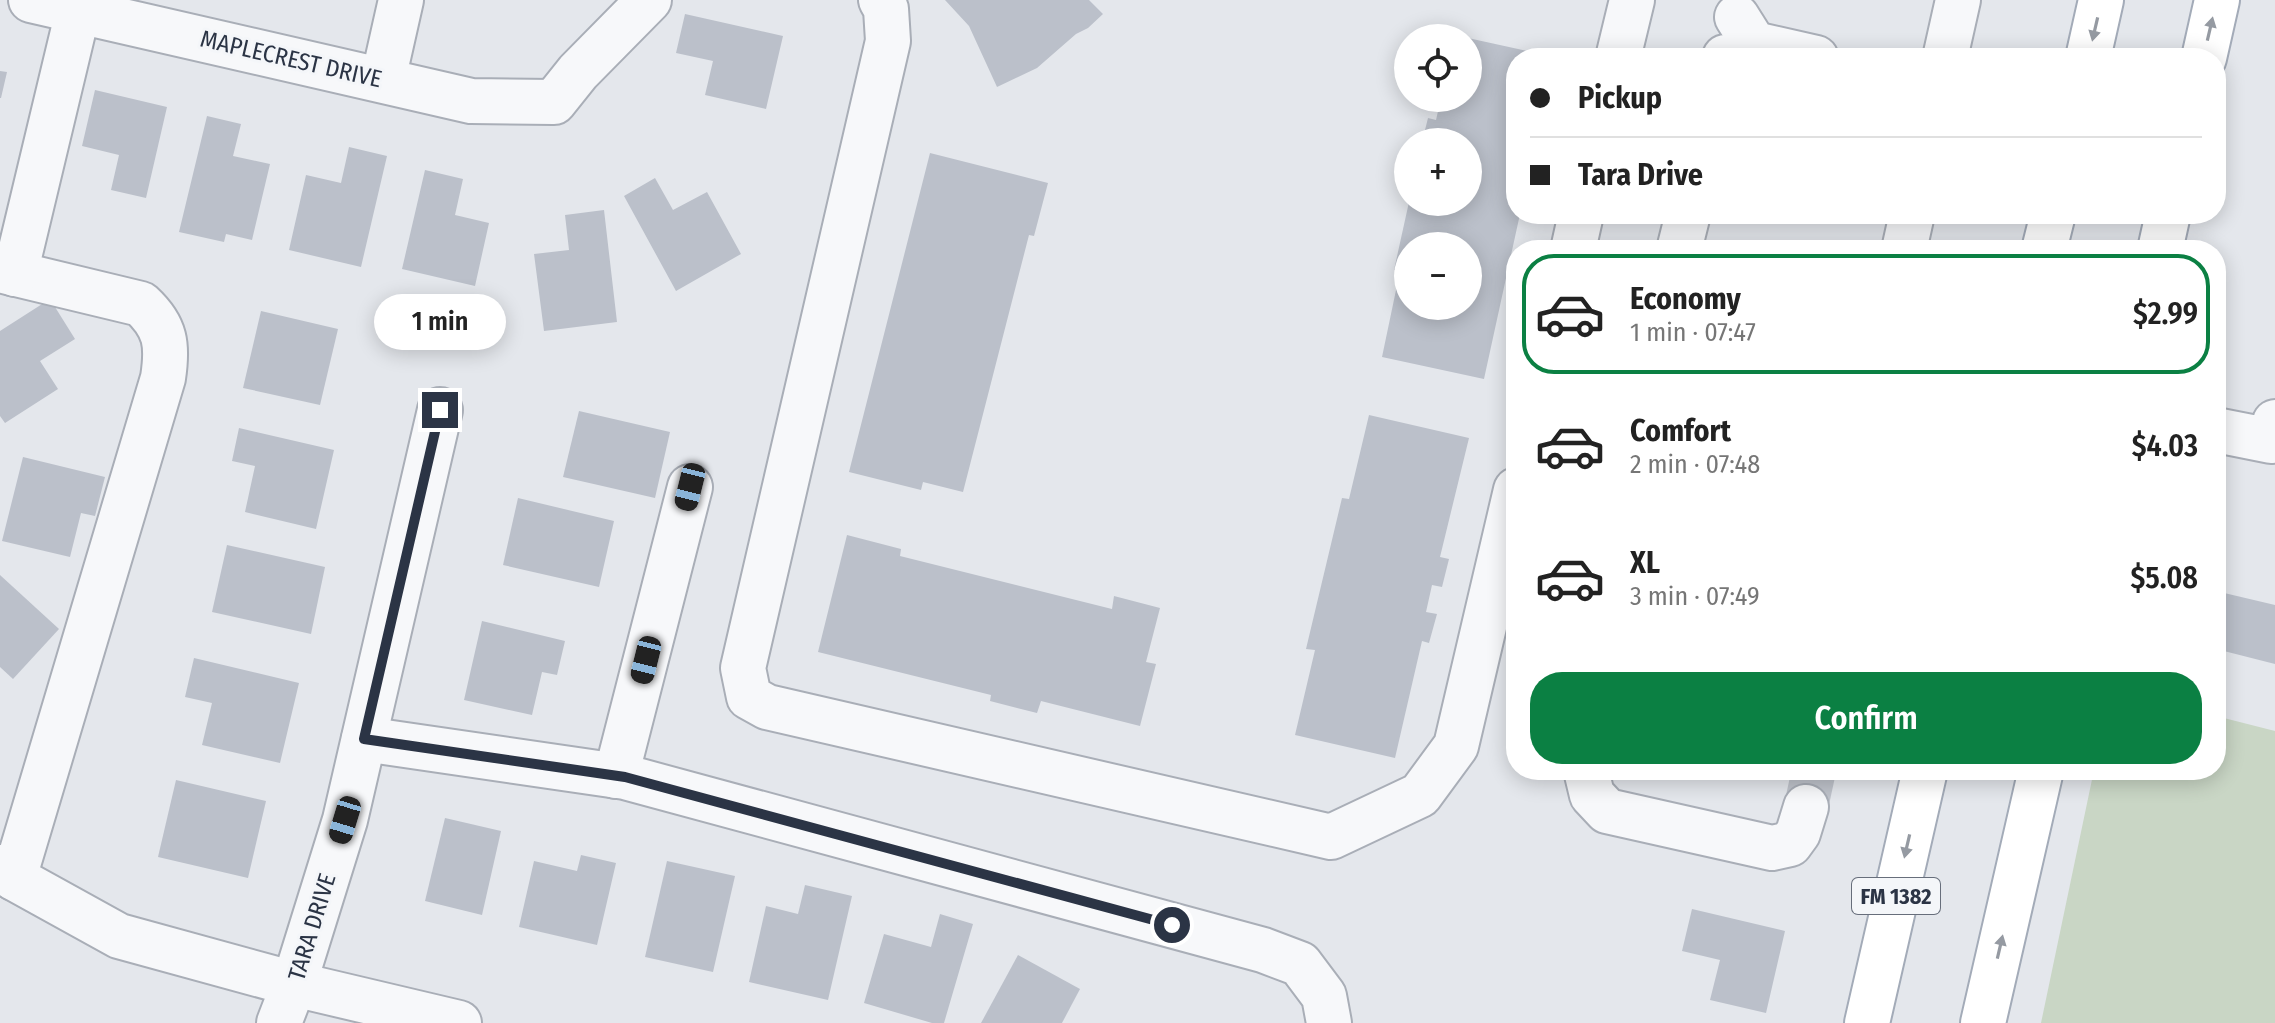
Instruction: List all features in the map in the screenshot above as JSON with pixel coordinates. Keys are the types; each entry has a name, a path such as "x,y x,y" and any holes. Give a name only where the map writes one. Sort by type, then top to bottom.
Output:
{"main road":[{"path":"2090,48 2101,0"},
{"path":"2206,48 2217,0"},
{"name":"FM 1382","path":"1867,1023 1923,780"},
{"path":"1983,1023 2039,780"}],"street":[{"name":"MAPLECREST DRIVE","path":"31,0 78,11 142,12 383,80 471,101 554,102 578,72 649,0"},
{"path":"383,80 401,0"},
{"path":"881,0 886,9 888,41 743,668 749,697 767,707 1331,837 1420,795 1456,746 1506,533"},
{"path":"1620,48 1632,0"},
{"path":"1947,48 1958,0"},
{"path":"78,11 7,272 141,304 157,319 167,352 159,393 7,872 119,936 287,1004 459,1023"},
{"path":"1732,38 1772,48"},
{"name":"TARA DRIVE","path":"287,1004 345,820 440,410"},
{"path":"2226,431 2274,435"},
{"path":"616,776 690,487"},
{"path":"364,739 616,776 1263,950 1300,964 1324,996 1329,1023"},
{"path":"1588,780 1592,795 1607,811 1772,848 1790,844 1798,833 1806,807"}],"green space":[{"path":"2226,719 2275,731 2275,1023 2041,1023 2092,780 2226,780"}],"building":[{"path":"945,0 1089,0 1103,14 1037,68 997,87 969,26"},
{"path":"685,14 783,36 766,109 705,95 713,61 676,53"},
{"path":"1482,41 1514,48 1506,48 1506,224 1518,224 1514,240 1506,240 1506,278 1484,379 1382,357 1394,300 1394,320 1482,320 1482,232 1402,232 1406,216 1482,216 1482,128 1426,128 1428,118 1436,120 1438,112 1482,112"},
{"path":"0,71 7,72 1,98 0,98"},
{"path":"95,90 167,107 146,198 111,190 119,155 82,146"},
{"path":"207,116 241,124 233,156 270,164 252,240 226,234 224,242 179,232"},
{"path":"349,147 387,156 361,267 289,250 306,175 341,183"},
{"path":"930,153 1048,183 1034,236 1029,235 963,492 923,482 921,490 849,472"},
{"path":"425,170 463,179 455,215 489,223 475,286 402,269"},
{"path":"655,178 673,210 707,192 741,254 676,291 624,196"},
{"path":"604,210 617,322 544,331 534,254 569,250 565,215"},
{"path":"50,299 75,339 40,361 58,389 5,423 0,416 0,331"},
{"path":"261,311 338,329 320,405 243,388"},
{"path":"579,411 670,432 655,498 563,477"},
{"path":"1369,415 1469,438 1440,557 1449,559 1442,587 1432,585 1426,612 1437,614 1429,643 1422,641 1395,758 1295,735 1315,650 1306,649 1342,498 1349,499"},
{"path":"239,428 334,450 316,529 245,512 255,466 232,461"},
{"path":"23,457 105,477 95,516 81,513 70,557 2,541"},
{"path":"518,498 614,521 599,587 503,565"},
{"path":"847,535 901,549 900,556 1112,609 1114,596 1160,608 1146,662 1156,664 1140,726 1041,701 1037,713 990,701 991,695 818,652"},
{"path":"227,545 325,567 311,634 212,612"},
{"path":"0,575 59,629 13,679 0,667"},
{"path":"2226,593 2275,605 2275,664 2226,652"},
{"path":"482,621 565,641 557,675 542,672 532,715 464,700"},
{"path":"194,658 299,683 280,763 202,745 212,703 185,697"},
{"path":"176,780 266,801 248,878 158,857"},
{"path":"445,818 501,831 482,915 425,901"},
{"path":"581,855 616,863 597,945 519,927 534,861 577,871"},
{"path":"667,861 735,876 713,972 645,957"},
{"path":"805,885 852,896 828,1000 749,982 766,906 798,914"},
{"path":"1692,909 1785,931 1766,1013 1710,1000 1720,960 1682,951"},
{"path":"940,914 973,924 944,1023 932,1023 864,1003 884,934 931,947"},
{"path":"1018,955 1080,989 1062,1023 981,1023"}],"tunnel":[{"path":"1806,807 1812,780"}],"route":[{"path":"440,410 364,739 625,777 1172,925"}]}
